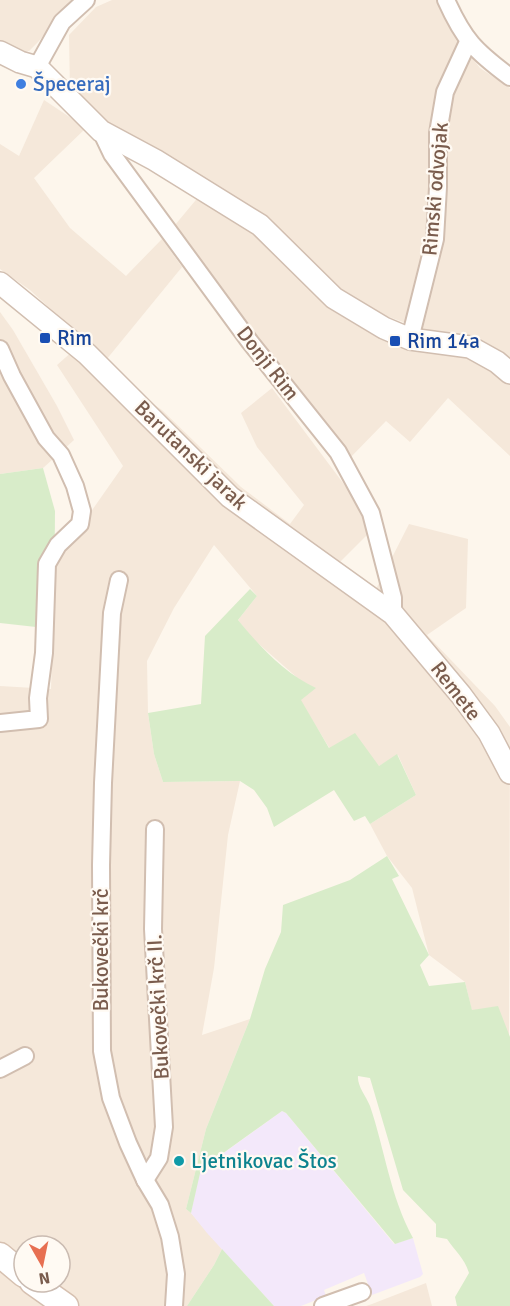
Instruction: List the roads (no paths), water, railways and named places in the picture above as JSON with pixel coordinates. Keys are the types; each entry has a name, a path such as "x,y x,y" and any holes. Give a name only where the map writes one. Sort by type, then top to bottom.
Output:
{"main road":[{"path":"0,1255 12,1265"},
{"path":"49,1294 66,1306"}],"street":[{"path":"37,67 62,22 86,0"},
{"path":"446,0 468,42 510,77"},
{"name":"Rimski odvojak","path":"410,339 435,239 438,132 445,92 468,42"},
{"path":"0,52 37,67 101,131 155,160 260,225 334,298 384,328 410,339 470,347 497,362 510,373"},
{"name":"Donji Rim","path":"101,131 112,154 250,342 338,452 371,513 393,598 393,614"},
{"name":"Barutanski jarak","path":"0,283 87,354 230,497 393,614"},
{"path":"0,349 6,378 46,438 61,455 75,486 82,511 80,524 58,545 47,564 44,653 38,698 39,718 0,723"},
{"name":"Bukovečki krč","path":"119,580 112,613 103,795 102,1051 111,1098 128,1143 145,1180 160,1205 170,1237 176,1274 174,1306"},
{"name":"Remete","path":"393,614 461,694 489,734 510,773"},
{"name":"Bukovečki krč II.","path":"145,1180 159,1158 164,1126 153,929 155,829"},
{"path":"0,1069 26,1056"},
{"path":"323,1306 362,1292"}],"place":[{"name":"Špeceraj","path":"21,84"},
{"name":"Rim","path":"45,338"},
{"name":"Rim 14a","path":"395,341"},
{"name":"Ljetnikovac Štos","path":"179,1161"}]}
